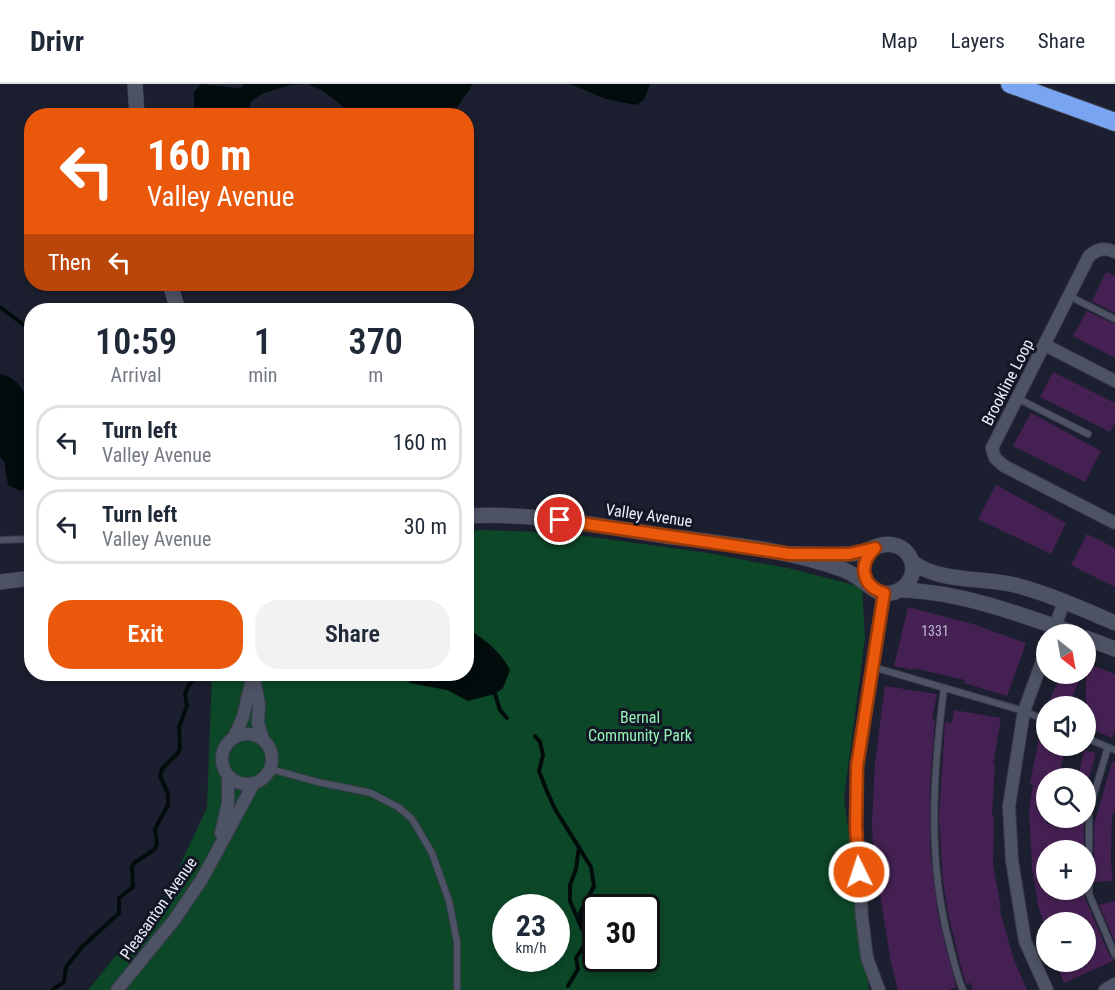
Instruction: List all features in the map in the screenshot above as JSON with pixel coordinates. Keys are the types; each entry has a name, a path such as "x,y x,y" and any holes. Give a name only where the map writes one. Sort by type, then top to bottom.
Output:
{"highway":[{"path":"1010,84 1115,122"}],"street":[{"path":"135,84 136,108"},
{"name":"Brookline Loop","path":"1115,252 1107,249 1096,250 1089,256 992,448 995,458 1004,466 1115,523"},
{"path":"1045,345 1115,381"},
{"name":"Valley Avenue","path":"474,516 537,517 790,554 849,554 884,544 892,544 901,548 912,562 928,572 1015,585 1115,623"},
{"path":"867,582 864,564 868,555 875,548"},
{"name":"Valley Avenue","path":"790,554 846,571 884,593"},
{"path":"902,590 909,582 913,572 912,562"},
{"path":"0,582 24,579"},
{"path":"879,990 867,958 856,827 857,766 884,593 923,590 1007,610 1038,624"},
{"path":"1056,624 1064,602"},
{"path":"1096,642 1115,649"},
{"path":"1036,678 1024,711 1009,806 1012,861 1025,941 1047,990"},
{"path":"252,681 243,717 222,755 222,762 228,775 242,783 254,783 267,775 272,753 263,739 258,723 254,681"},
{"path":"234,737 250,734 263,739"},
{"name":"Pleasanton Avenue","path":"218,849 228,804 228,775"},
{"name":"Pleasanton Avenue","path":"120,988 175,919 202,879 254,783"},
{"path":"1105,990 1115,984"}],"lane":[{"path":"1069,296 1115,319"},
{"path":"1017,398 1088,434"},
{"path":"0,540 24,539"},
{"path":"872,666 1036,716"},
{"path":"944,688 936,748 934,860 945,925 963,990"},
{"path":"1096,742 1111,749 1089,811 1089,894 1115,955"},
{"path":"270,769 371,793 398,807 411,819 432,853 449,901 457,942 457,990"}],"green space":[{"name":"Bernal Community Park","path":"474,530 563,533 708,553 792,569 862,587 865,638 844,798 869,990 88,990 167,893 207,808 212,681 474,681"}],"shaded area":[{"path":"201,84 237,88 243,87 243,84 308,84 291,85 264,93 251,101 250,108 194,108 194,92"},
{"path":"308,84 473,84 457,108 345,108 323,91"},
{"path":"570,84 650,84 644,100 636,105 606,99"},
{"path":"0,374 14,380 24,393 24,490 20,491 8,485 4,461 0,457"},
{"path":"474,633 492,646 510,670 503,688 495,694 468,701 447,690 408,681 474,681"}],"building":[{"path":"1106,272 1115,276 1115,313 1092,301"},
{"path":"1087,311 1115,324 1115,358 1073,336"},
{"path":"1053,372 1115,403 1115,422 1110,432 1040,397"},
{"path":"1031,413 1101,451 1085,482 1013,446"},
{"path":"996,485 1066,523 1051,554 978,519"},
{"path":"1087,534 1115,548 1115,587 1071,565"},
{"path":"908,607 973,624 1026,643 1007,696 964,683 965,680 894,666"},
{"path":"1096,667 1115,674 1115,730 1112,738 1096,731 1096,696 1086,696 1086,684 1096,684"},
{"path":"1057,684 1078,684 1072,696 1051,696"},
{"path":"885,686 937,694 932,719 935,720 930,785 930,850 938,915 956,987 948,990 898,990 891,963 876,869 874,869 872,823 875,762"},
{"path":"954,710 1001,718 993,765 995,765 992,817 994,817 993,864 1001,908 999,908 1014,960 1027,990 973,990 971,983 966,984 961,967 943,881 939,817 945,722 952,723"},
{"path":"1036,753 1036,756 1064,756 1060,768 1036,768 1036,828 1084,828 1084,840 1036,840 1036,893 1032,868 1029,809 1033,785 1030,784"},
{"path":"1083,756 1095,756 1092,768 1080,768"},
{"path":"1112,762 1115,762 1111,861 1113,881 1096,882 1094,828 1096,828 1096,817"},
{"path":"1037,900 1086,900 1091,912 1040,912"},
{"path":"1115,901 1115,942 1099,905"},
{"path":"1096,924 1110,957 1115,960 1096,969"},
{"path":"1060,972 1088,972 1064,983"}],"waterway":[{"path":"0,307 24,325"},
{"path":"52,990 64,982 66,967 82,947 119,913 119,898 133,887 132,867 134,863 155,849 157,843 155,829 168,805 168,794 160,776 162,769 180,748 179,727 187,706 185,694 193,681"},
{"path":"495,694 500,710 507,718"},
{"path":"535,736 540,742 543,755 539,771 546,789 555,809 591,867 594,886 580,913 587,941 576,958 578,969 568,986"},
{"path":"579,847 576,869 570,885 570,901 582,929"}],"route":[{"path":"560,520 790,554 849,554 875,548 868,555 864,564 864,573 872,588 884,593 857,766 856,827 859,872"}]}
